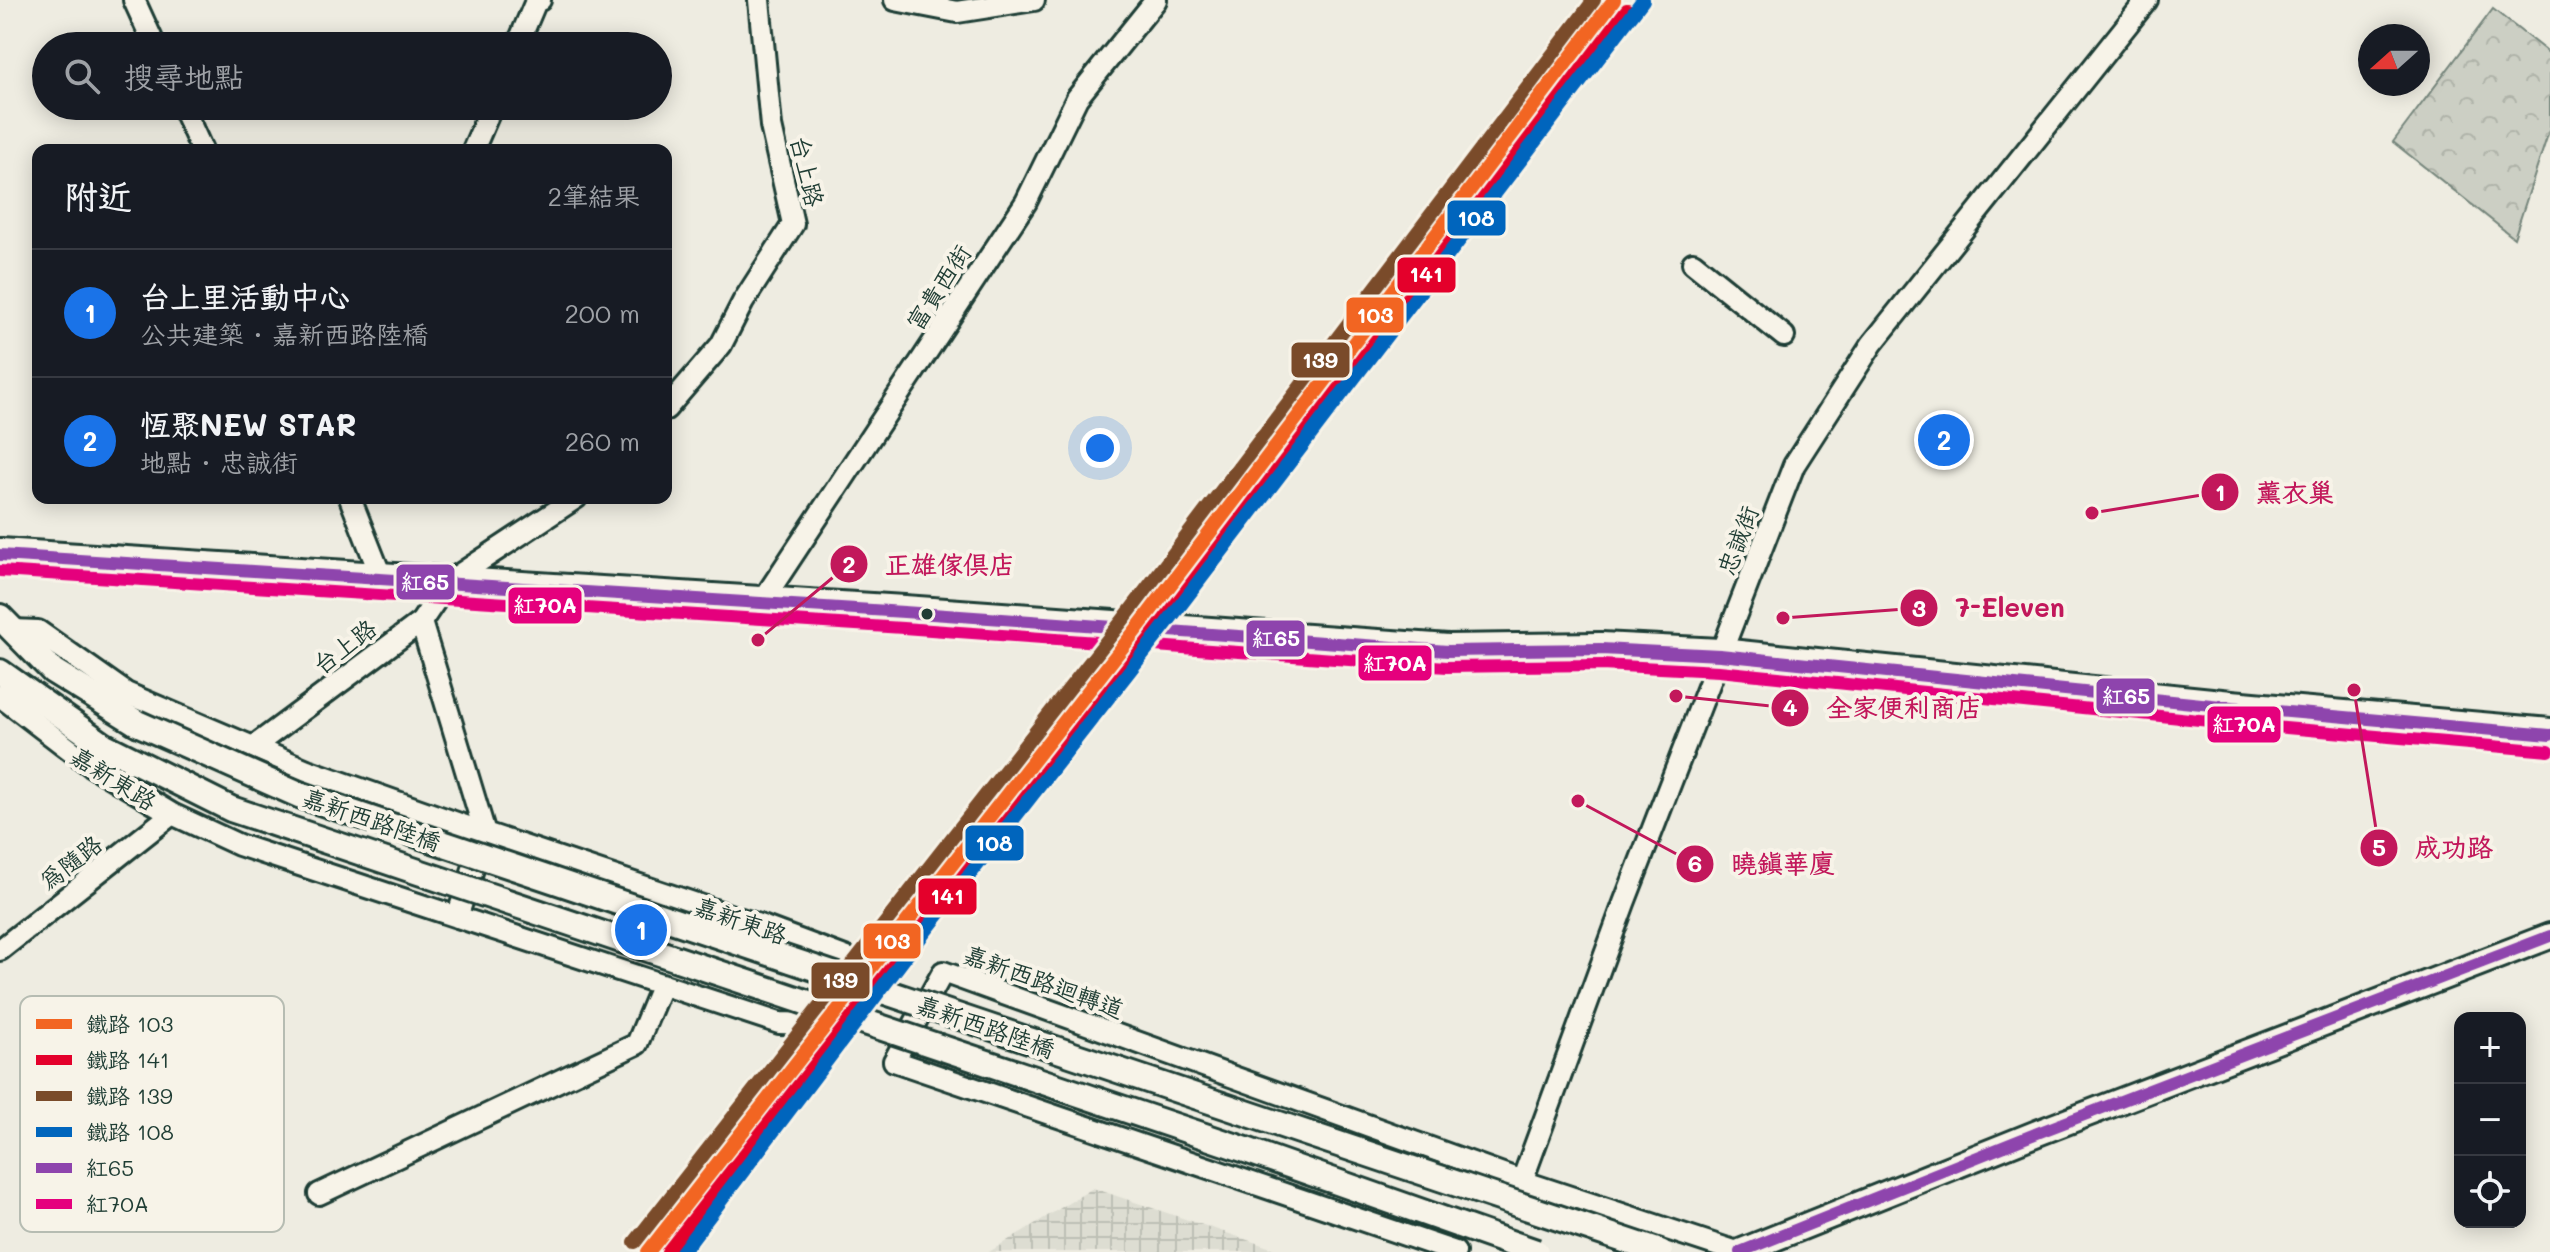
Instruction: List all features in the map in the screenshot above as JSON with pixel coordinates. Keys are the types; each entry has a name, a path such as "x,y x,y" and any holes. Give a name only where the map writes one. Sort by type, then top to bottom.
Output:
{"main road":[{"path":"0,555 448,582 1448,651 1601,649 1720,655 2231,707 2550,735"}],"street":[{"path":"134,0 149,32"},
{"path":"523,32 537,0"},
{"name":"台上路","path":"672,402 721,345 743,302 793,224 771,126 759,0"},
{"path":"895,0 957,12 1034,0"},
{"name":"忠誠街","path":"1522,1181 1624,903 1794,465 1872,344 2147,0"},
{"name":"富貴西街","path":"761,603 1026,202 1077,98 1152,1"},
{"path":"188,120 199,144"},
{"path":"476,144 486,120"},
{"path":"1693,263 1784,336"},
{"path":"352,504 382,579"},
{"name":"台上路","path":"253,747 421,622 448,582 567,504"},
{"path":"421,622 485,833 457,917"},
{"name":"嘉新東路","path":"0,696 90,765 172,814 239,845 779,1023 814,1024 850,959 307,770 126,693 38,631 6,623"},
{"name":"嘉新東路","path":"6,623 53,671 137,723"},
{"name":"嘉新東路","path":"0,672 105,746"},
{"name":"嘉新西路陸橋","path":"137,723 299,795 1660,1252"},
{"name":"嘉新西路陸橋","path":"105,746 231,809 1246,1150 1536,1252"},
{"name":"為隨路","path":"0,950 172,814"},
{"path":"1739,1252 2040,1132 2550,936"},
{"name":"嘉新西路迴轉道","path":"1455,1252 894,1061 943,972 1522,1181 1739,1252"},
{"path":"319,1194 637,1044 662,984"}],"shaded area":[{"path":"1093,1188 1283,1252 989,1252"}],"green space":[{"path":"2493,9 2550,54 2550,128 2514,238 2393,142"}],"rail line":[{"name":"139","path":"635,1242 1123,620 1594,0"},
{"name":"103","path":"648,1252 1136,630 1614,0"},
{"name":"108","path":"682,1252 906,956 1160,632 1643,0"},
{"name":"141","path":"668,1252 1149,640 1627,10"}],"transit line":[{"name":"紅65","path":"0,555 904,612 1448,651 1601,649 1720,655 2231,707 2550,735"},
{"name":"紅70A","path":"0,571 903,628 1447,667 1601,665 1719,671 2229,723 2549,751"},
{"name":"紅65","path":"1740,1252 2040,1132 2550,936"}],"place":[{"name":"恆聚NEW STAR","path":"1944,440"},
{"name":"薰衣巢","path":"2092,513"},
{"name":"7-Eleven","path":"1783,618"},
{"name":"正雄傢俱店","path":"758,640"},
{"name":"成功路","path":"2354,690"},
{"name":"全家便利商店","path":"1676,696"},
{"name":"曉鎮華廈","path":"1578,801"},
{"name":"台上里活動中心","path":"641,930"}]}
